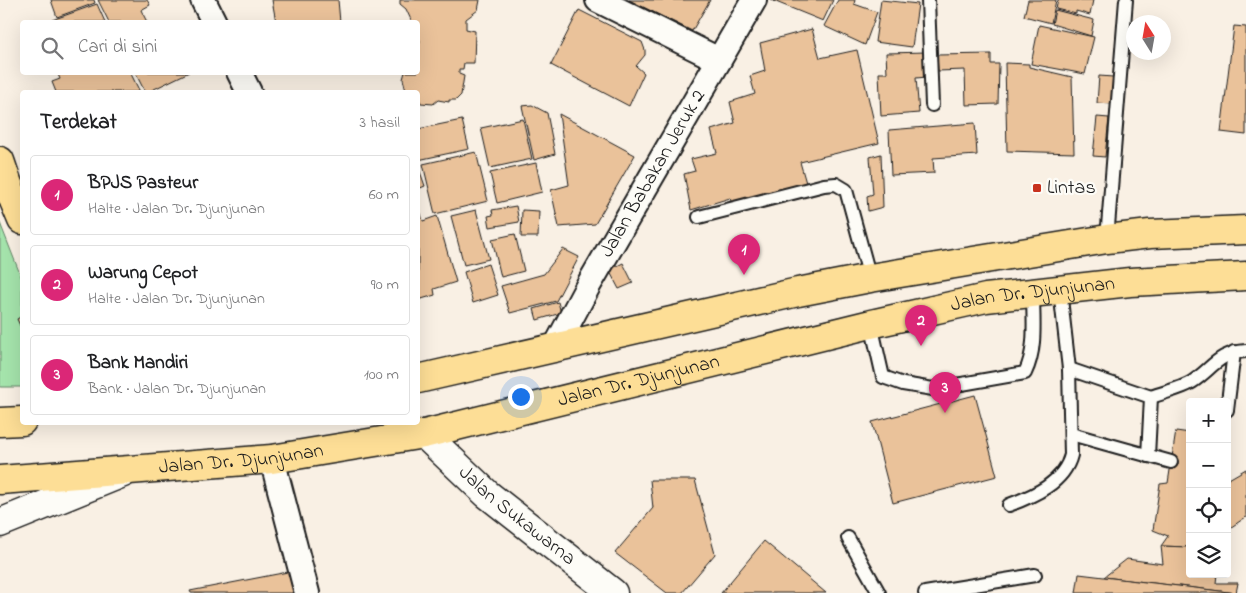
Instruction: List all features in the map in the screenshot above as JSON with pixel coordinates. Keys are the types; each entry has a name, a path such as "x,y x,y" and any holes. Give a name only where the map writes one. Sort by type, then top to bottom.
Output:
{"highway":[{"path":"0,161 20,215"},
{"name":"Jalan Dr. Djunjunan","path":"420,379 798,292 870,278 1107,239 1150,234 1246,230"},
{"name":"Jalan Dr. Djunjunan","path":"0,480 272,459 424,434 871,324 986,298 1130,282 1246,276"},
{"path":"0,422 20,421"}],"street":[{"path":"203,0 213,20"},
{"path":"598,0 720,60"},
{"name":"Jalan Babakan Jeruk 2","path":"555,348 588,286 754,0"},
{"path":"240,75 247,90"},
{"name":"Jalan Sukawarna","path":"424,434 487,494 613,593"},
{"path":"272,459 307,593"},
{"path":"0,523 129,470"}],"lane":[{"path":"928,0 932,105"},
{"path":"1107,239 1126,0"},
{"path":"699,217 824,185 836,184 846,190 870,278"},
{"path":"1009,504 1030,497 1060,476 1069,466 1071,434 1069,369 1060,290"},
{"path":"871,324 883,377 903,384 933,389 1025,373 1033,348 1033,293"},
{"path":"1069,369 1151,397 1191,382 1217,360 1240,351"},
{"path":"1230,398 1240,351"},
{"path":"1148,456 1151,397"},
{"path":"1071,434 1172,462"},
{"path":"848,538 879,593"},
{"path":"925,593 1035,576"}],"green space":[{"path":"0,223 20,274 20,387 0,387"}],"building":[{"path":"51,0 94,0 95,3 57,17"},
{"path":"98,0 147,0 150,5 141,10 146,20 108,20"},
{"path":"272,0 338,0 340,20 276,20"},
{"path":"400,0 480,0 478,10 466,19 466,29 475,31 474,63 464,63 463,69 459,69 459,74 464,76 461,95 456,100 449,100 449,102 438,100 433,104 421,103 420,90 406,90 403,79 404,75 420,75 420,20 411,20 406,9 400,4"},
{"path":"629,0 710,0 692,31"},
{"path":"771,0 833,0 823,21"},
{"path":"838,0 855,0 854,4 877,12 865,45 824,26"},
{"path":"881,0 918,4 912,47 875,42"},
{"path":"1028,0 1056,0 1051,23 1024,16"},
{"path":"1058,0 1093,0 1090,15 1076,11 1076,14 1056,9"},
{"path":"97,4 104,20 52,20"},
{"path":"579,10 642,42 645,55 636,66 644,73 629,106 551,65"},
{"path":"1055,10 1094,20 1091,36 1052,24"},
{"path":"1039,25 1094,37 1085,74 1031,64"},
{"path":"1234,26 1246,27 1246,135 1221,132"},
{"path":"812,29 820,58 857,50 879,143 800,162 806,183 732,205 730,198 691,210 684,174 695,171 691,159 717,153 711,130 735,123 730,102 755,94 750,76 765,71 760,43"},
{"path":"927,52 927,77 916,78 919,113 881,116 879,73 887,73 886,53"},
{"path":"991,54 991,64 999,64 998,104 966,105 965,70 938,71 937,55"},
{"path":"1005,63 1029,64 1029,67 1072,77 1074,153 1007,151"},
{"path":"58,75 132,75 139,90 55,90 52,82 60,79"},
{"path":"136,75 183,75 152,90 144,90"},
{"path":"1099,76 1113,77 1112,104 1097,103"},
{"path":"532,105 547,113 555,154 534,160 522,106"},
{"path":"559,114 635,155 595,224 559,227 551,190 569,185"},
{"path":"1097,117 1109,118 1105,157 1093,156"},
{"path":"523,119 532,159 490,168 481,128"},
{"path":"462,120 469,149 420,160 420,129"},
{"path":"975,123 977,155 933,158 934,173 891,175 889,130"},
{"path":"476,152 488,201 435,214 423,164"},
{"path":"881,154 883,207 868,211 867,196 873,194 870,157"},
{"path":"536,163 542,192 497,203 490,173"},
{"path":"420,172 425,186 420,188"},
{"path":"516,206 519,222 490,227 488,216 493,215 492,210"},
{"path":"476,210 489,259 464,265 451,216"},
{"path":"522,210 539,211 538,237 521,237"},
{"path":"420,211 423,221 437,216 456,282 434,289 435,295 420,299"},
{"path":"515,234 524,271 501,277 492,239"},
{"path":"563,249 579,257 556,301 510,313 501,286 544,274"},
{"path":"623,263 633,283 619,289 609,270"},
{"path":"488,264 498,295 473,303 464,272"},
{"path":"558,302 561,313 537,320 534,309"},
{"path":"975,395 997,476 893,503 872,422"},
{"path":"1176,431 1186,432 1186,547 1161,546 1168,536 1153,530 1160,484 1168,483"},
{"path":"1246,469 1246,517 1231,527 1231,488 1231,478"},
{"path":"650,480 695,480 715,554 682,593 667,593 615,553 653,508"},
{"path":"764,541 826,593 721,593"},
{"path":"1161,546 1186,547 1186,578 1217,578 1216,583 1238,583 1236,593 1104,577 1127,559 1163,564"},
{"path":"298,570 302,593 191,593 190,591"},
{"path":"1079,574 1104,577 1237,593 1076,593"}],"place":[{"name":"Lintas","path":"1037,188"},
{"name":"BPJS Pasteur","path":"744,275"},
{"name":"Warung Cepot","path":"921,346"},
{"name":"Bank Mandiri","path":"945,413"}]}
